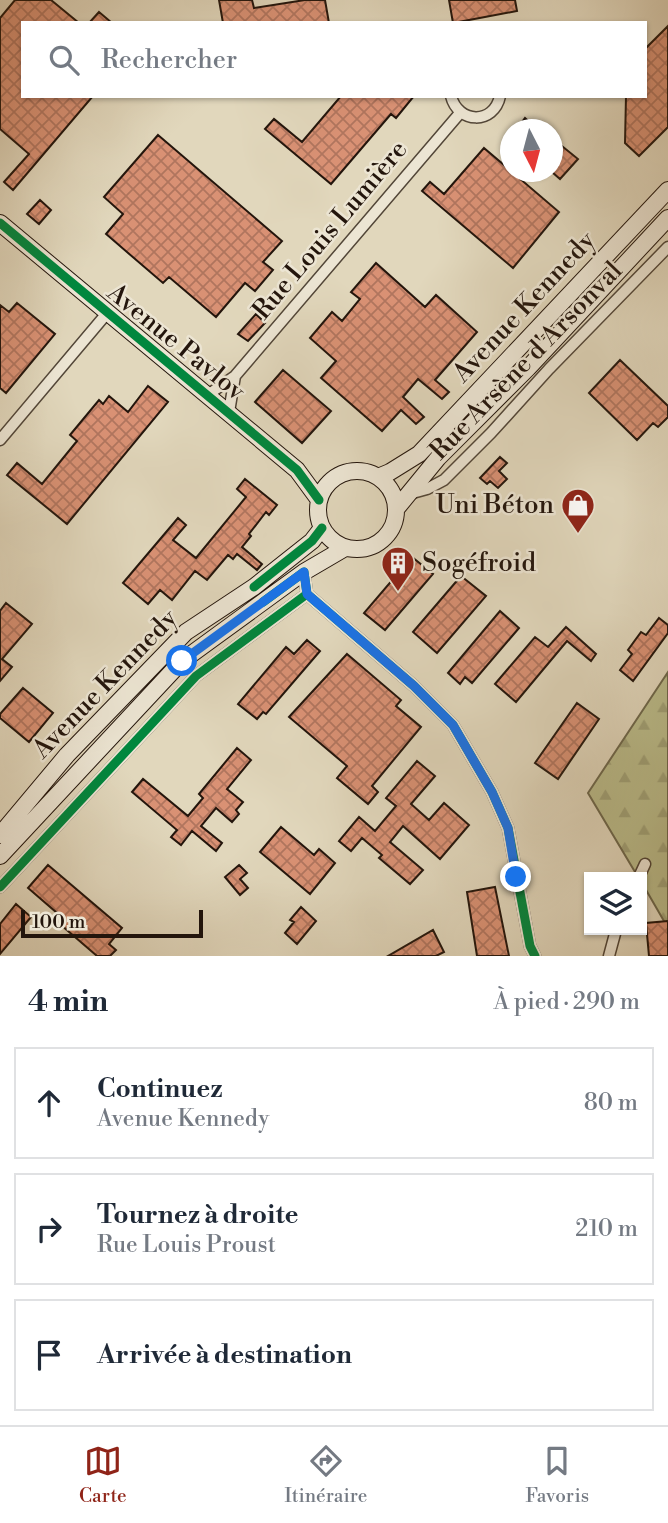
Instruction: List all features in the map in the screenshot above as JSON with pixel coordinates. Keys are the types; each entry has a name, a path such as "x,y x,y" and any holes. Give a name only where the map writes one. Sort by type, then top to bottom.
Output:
{"main road":[{"name":"Avenue Kennedy","path":"378,477 419,454 668,190"},
{"name":"Avenue Kennedy","path":"397,508 438,458 528,368 668,218"},
{"name":"Avenue Pavlov","path":"0,223 65,279 209,394 297,470 319,500"},
{"name":"Avenue Pavlov","path":"297,470 334,478"},
{"path":"356,471 378,477 388,485 397,508 390,532 370,548 345,548 328,537 322,528 317,509 322,491 334,478 356,471"},
{"name":"Avenue Kennedy","path":"0,835 67,754 186,632 254,587 312,541 322,528"},
{"name":"Avenue Kennedy","path":"0,856 182,661 304,572 345,548"}],"street":[{"path":"452,98 460,113 469,118 488,115 495,109 499,98"},
{"name":"Rue Louis Lumière","path":"209,394 234,376 460,113"},
{"name":"Rue Arsène d'Arsonval","path":"409,494 444,480 668,247"},
{"path":"0,440 108,312"},
{"path":"229,412 234,376"},
{"path":"304,572 307,594 414,686 453,725 492,792 508,828 530,946 536,956"},
{"path":"0,887 196,676 307,594"},
{"path":"641,872 645,864"},
{"path":"609,956 615,935"}],"green space":[{"path":"668,672 668,928 647,892 647,872 635,872 588,793"}],"building":[{"path":"15,0 51,0 77,21 21,21 21,98 91,98 13,190 4,182 29,154 0,129 0,18"},
{"path":"219,0 252,0 254,8 305,0 325,0 329,21 223,21"},
{"path":"449,0 515,0 517,11 453,21"},
{"path":"99,12 110,21 91,21"},
{"path":"668,26 668,127 639,156 625,143 626,98 647,98 647,47"},
{"path":"339,98 412,98 396,118 391,114 331,184 265,129 274,119 302,142"},
{"path":"158,135 282,241 263,262 273,270 255,291 245,283 216,317 169,277 163,283 106,234 123,214 104,197"},
{"path":"563,147 578,159 563,176"},
{"path":"484,148 500,162 500,182 524,182 559,212 513,268 422,191 430,182 444,194"},
{"path":"40,200 51,210 39,224 27,214"},
{"path":"376,263 425,307 436,295 477,332 435,380 449,392 442,399 418,379 403,397 424,417 416,424 401,410 382,431 321,378 336,361 310,338 332,312 342,321 360,299 351,292"},
{"path":"17,303 55,334 6,393 0,388 0,305 9,312"},
{"path":"256,314 265,323 248,341 238,334"},
{"path":"620,360 668,406 668,417 658,427 653,423 637,440 589,393"},
{"path":"283,370 331,411 302,443 255,402"},
{"path":"148,386 168,402 67,524 7,475 17,463 42,484 77,441 70,435 99,400 103,404 109,396 128,412"},
{"path":"500,457 507,463 499,471 507,479 498,488 490,481 487,484 480,478"},
{"path":"245,479 277,505 269,515 266,512 242,547 262,564 257,570 237,554 233,559 228,555 207,580 195,571 172,600 160,590 148,604 123,583 178,518 186,525 173,540 196,558 246,497 237,489"},
{"name":"Sogéfroid","path":"412,557 433,574 385,630 364,613"},
{"path":"461,576 486,596 437,653 413,632"},
{"path":"6,603 32,624 2,659 12,667 0,681 0,611"},
{"path":"500,611 519,628 472,683 465,677 460,684 448,673"},
{"path":"659,618 668,625 668,633 633,681 620,670 632,654 628,650 641,632 646,635"},
{"path":"566,627 596,654 591,661 567,641 516,702 495,684 535,637 548,647"},
{"path":"307,640 320,651 266,714 263,712 257,719 238,704 286,647 294,654"},
{"path":"347,654 401,700 396,706 421,727 372,786 378,792 368,804 337,778 347,766 289,717"},
{"path":"23,688 53,713 29,742 0,718 0,714"},
{"path":"577,703 599,719 558,779 535,763"},
{"path":"237,748 251,760 227,789 243,802 236,810 239,814 232,822 216,808 201,826 222,843 216,851 192,831 181,845 171,837 177,830 132,792 143,779 188,816 203,798 199,794"},
{"path":"417,761 435,776 411,804 429,820 444,803 469,825 440,859 403,826 390,842 423,870 410,884 379,858 382,855 362,838 351,851 339,841 359,817 375,831 396,806 386,798"},
{"path":"281,827 314,855 319,849 335,863 310,894 260,852"},
{"path":"48,865 122,928 109,944 116,950 110,956 97,956 53,918 57,913 28,888"},
{"path":"239,865 247,873 240,879 248,888 240,895 225,877"},
{"path":"495,887 509,956 477,956 467,892"},
{"path":"16,904 31,917 0,954 0,924"},
{"path":"301,907 316,921 297,944 285,933 294,922 290,920"},
{"path":"668,921 668,956 649,956 647,923"},
{"path":"433,930 444,952 436,956 388,956"}],"cycle path":[{"path":"0,223 297,470 319,500"},
{"path":"254,587 312,541 322,528"},
{"path":"263,602 304,572 307,594 414,686 453,725 492,792 508,828 530,946 535,956"},
{"path":"0,887 196,676 307,594"}],"place":[{"name":"Uni Béton","path":"578,535"},
{"name":"Sogéfroid","path":"398,593"}],"route":[{"path":"182,661 304,572 307,594 414,686 453,725 492,792 508,828 516,877"}]}
